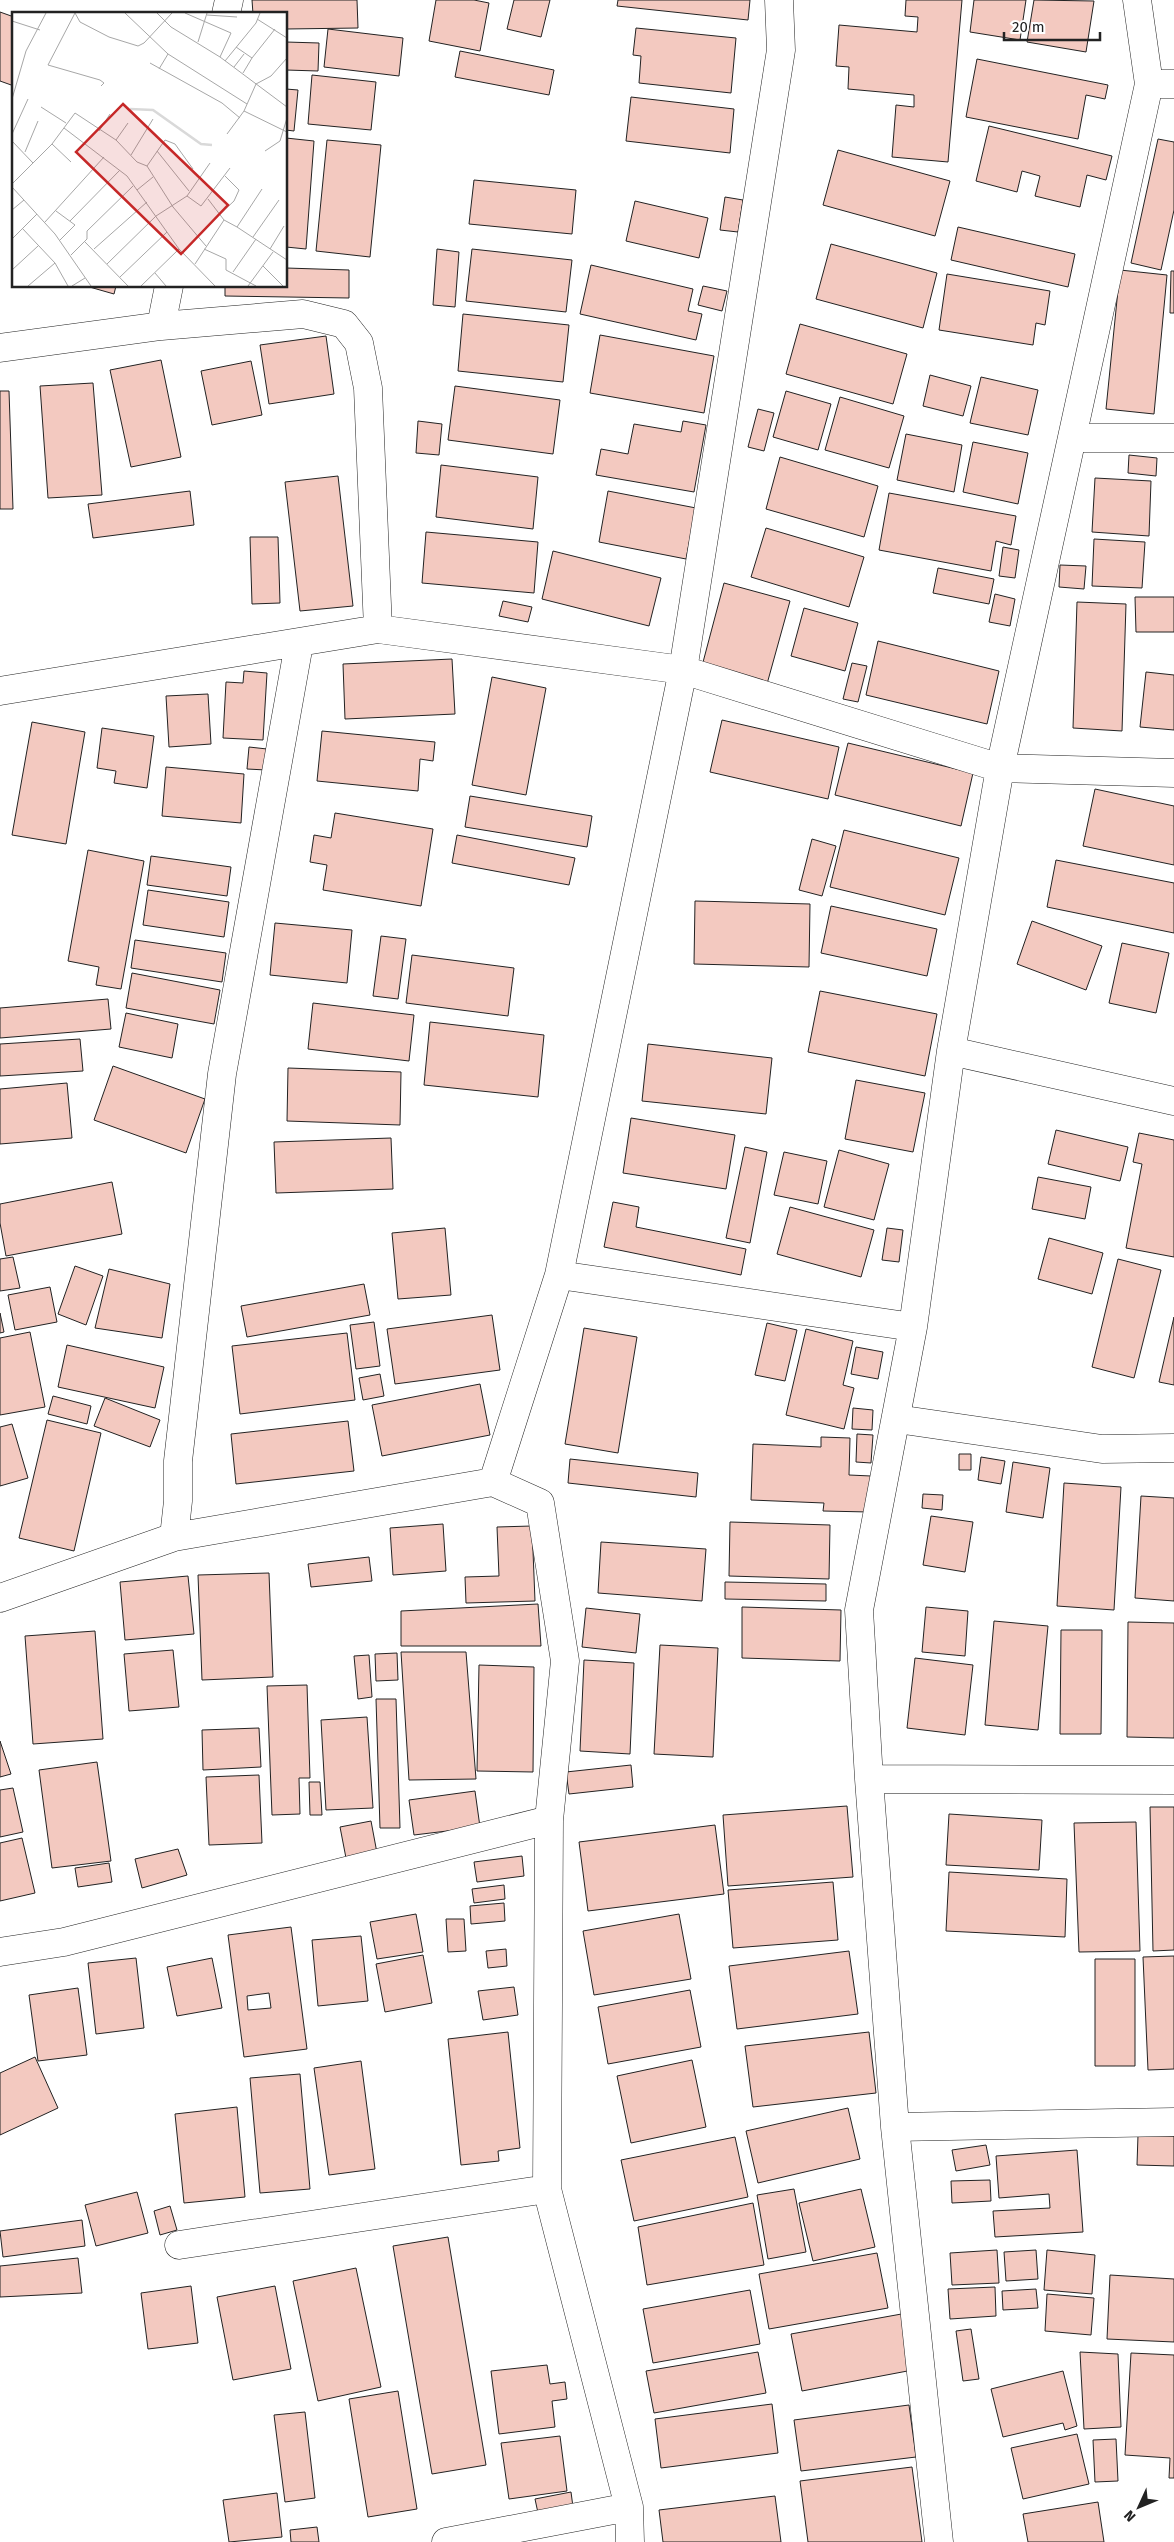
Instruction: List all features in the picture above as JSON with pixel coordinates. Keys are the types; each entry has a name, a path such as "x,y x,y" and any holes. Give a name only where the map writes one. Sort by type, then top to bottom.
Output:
{"street":[{"path":"493,1482 559,1275 683,670 781,50 779,0"},
{"path":"939,2542 895,2127 869,1779 859,1610 897,1419 913,1327 951,1051 1000,768 1073,438 1161,84 1137,0"},
{"path":"161,326 169,288"},
{"path":"0,348 161,326 303,314 344,324 359,343 368,388 378,629"},
{"path":"1073,438 1174,438"},
{"path":"0,691 299,644 378,629 683,670 1000,768 1174,773"},
{"path":"174,1537 178,1501 178,1461 222,1074 299,644"},
{"path":"951,1051 1174,1101"},
{"path":"559,1275 913,1327"},
{"path":"897,1419 1102,1449 1174,1448"},
{"path":"0,1598 174,1537 493,1482 540,1503 565,1661 549,1820 548,2189 629,2507 630,2542"},
{"path":"869,1779 1174,1780"},
{"path":"0,1952 64,1942 549,1820"},
{"path":"895,2127 1174,2122"},
{"path":"179,2245 548,2189"},
{"path":"446,2542 629,2507"}],"building":[{"path":"252,0 357,0 358,28 288,29 288,12 253,12"},
{"path":"436,0 474,0 489,3 480,51 429,41"},
{"path":"514,0 550,0 541,37 507,29"},
{"path":"618,0 750,0 748,20 617,6"},
{"path":"906,0 962,0 948,162 892,157 896,105 914,107 914,95 848,89 849,67 836,66 839,25 917,32 918,17 905,16"},
{"path":"974,0 1026,0 1020,40 970,32"},
{"path":"1034,0 1094,1 1086,52 1027,42"},
{"path":"0,12 12,16 12,85 0,81"},
{"path":"636,28 736,38 731,93 639,83 641,56 633,55"},
{"path":"328,29 403,38 399,76 324,67"},
{"path":"288,42 319,43 318,71 288,70"},
{"path":"460,51 554,70 549,95 455,77"},
{"path":"977,59 1108,85 1105,99 1086,95 1078,139 966,117"},
{"path":"312,75 376,82 371,130 308,124"},
{"path":"288,89 298,90 294,131 288,130"},
{"path":"631,97 734,109 730,153 626,141"},
{"path":"989,126 1112,156 1106,180 1087,175 1080,207 1035,196 1040,176 1022,171 1017,192 976,181"},
{"path":"288,138 314,141 306,249 288,247"},
{"path":"1158,139 1174,142 1174,210 1161,270 1131,263"},
{"path":"327,140 381,145 370,257 316,251"},
{"path":"838,150 950,181 935,236 823,205"},
{"path":"474,180 576,190 572,234 469,224"},
{"path":"725,197 743,200 738,232 720,230"},
{"path":"635,201 708,218 699,258 626,241"},
{"path":"958,227 1075,254 1068,287 951,260"},
{"path":"831,244 937,273 923,328 816,299"},
{"path":"437,249 459,252 455,307 433,305"},
{"path":"472,249 572,260 566,312 466,301"},
{"path":"591,265 693,289 688,311 702,314 696,340 580,314"},
{"path":"288,268 349,270 349,298 225,296 225,288 288,288"},
{"path":"1120,270 1167,275 1154,414 1106,409"},
{"path":"1171,271 1174,271 1174,313 1170,313"},
{"path":"947,274 1050,291 1045,325 1036,323 1033,345 939,330"},
{"path":"703,286 727,291 722,311 698,305"},
{"path":"93,288 116,288 114,294"},
{"path":"463,314 569,325 563,382 458,371"},
{"path":"800,324 907,354 893,404 786,374"},
{"path":"600,335 714,356 704,413 590,393"},
{"path":"326,336 334,394 269,404 260,345"},
{"path":"161,360 181,457 131,467 110,370"},
{"path":"251,361 262,415 212,425 201,371"},
{"path":"930,375 971,386 963,416 923,406"},
{"path":"981,377 1038,390 1028,435 970,423"},
{"path":"93,383 102,495 48,498 40,386"},
{"path":"455,386 560,400 553,454 448,440"},
{"path":"0,391 9,391 13,509 0,509"},
{"path":"786,391 831,404 818,450 773,437"},
{"path":"840,397 904,416 889,468 825,450"},
{"path":"758,409 774,413 764,451 748,447"},
{"path":"418,421 442,424 439,455 416,453"},
{"path":"683,421 706,425 694,492 596,475 601,449 628,454 634,424 681,432"},
{"path":"906,434 962,445 954,492 897,480"},
{"path":"973,442 1028,453 1018,504 963,492"},
{"path":"1129,455 1157,458 1156,476 1128,473"},
{"path":"780,457 878,486 864,537 766,509"},
{"path":"441,465 538,477 533,529 436,517"},
{"path":"338,476 353,606 300,611 285,482"},
{"path":"1095,478 1151,481 1149,536 1092,532"},
{"path":"190,491 194,525 93,538 88,504"},
{"path":"608,491 696,508 686,559 599,542"},
{"path":"889,493 1016,516 1011,545 996,541 991,571 879,550"},
{"path":"766,528 864,557 849,607 751,577"},
{"path":"426,532 538,542 534,593 422,583"},
{"path":"250,537 278,537 280,603 252,604"},
{"path":"1094,539 1145,542 1142,588 1092,586"},
{"path":"1003,547 1019,550 1015,578 999,576"},
{"path":"553,551 661,578 649,626 542,599"},
{"path":"1060,565 1086,566 1084,589 1059,587"},
{"path":"938,568 994,579 989,604 933,593"},
{"path":"724,583 790,601 767,684 702,666"},
{"path":"995,594 1015,599 1010,626 989,622"},
{"path":"1135,597 1174,597 1174,632 1136,632"},
{"path":"503,601 532,607 528,622 499,616"},
{"path":"1077,602 1126,604 1122,731 1073,728"},
{"path":"804,608 858,623 845,671 791,656"},
{"path":"878,641 999,671 987,724 866,695"},
{"path":"452,659 455,714 345,719 343,664"},
{"path":"852,663 867,666 858,702 843,699"},
{"path":"244,671 267,673 263,740 223,738 226,682 243,683"},
{"path":"1146,672 1174,675 1174,730 1140,727"},
{"path":"492,677 546,688 526,795 472,785"},
{"path":"208,694 211,744 169,747 166,696"},
{"path":"722,720 839,747 828,799 710,772"},
{"path":"32,722 85,732 66,844 12,835"},
{"path":"102,728 154,736 147,788 114,783 116,771 97,768"},
{"path":"322,731 435,742 433,761 420,759 418,791 317,781"},
{"path":"848,743 973,773 961,826 835,795"},
{"path":"249,747 267,749 266,770 247,769"},
{"path":"166,767 244,774 241,823 162,816"},
{"path":"1095,789 1174,806 1174,865 1083,846"},
{"path":"470,796 592,816 587,847 465,827"},
{"path":"335,813 433,829 421,906 323,890 327,865 310,862 314,835 331,838"},
{"path":"844,830 959,858 945,915 830,887"},
{"path":"457,835 575,858 569,885 452,863"},
{"path":"812,839 836,846 822,896 799,890"},
{"path":"88,850 144,861 121,989 96,985 99,967 68,961"},
{"path":"151,856 231,867 227,896 147,885"},
{"path":"1056,860 1174,883 1174,933 1047,907"},
{"path":"148,890 229,902 224,937 143,925"},
{"path":"695,901 810,904 809,967 694,964"},
{"path":"831,906 937,929 927,976 821,953"},
{"path":"1032,921 1102,946 1086,990 1017,964"},
{"path":"275,923 352,930 347,983 270,975"},
{"path":"381,936 406,939 398,999 373,996"},
{"path":"135,940 226,953 222,982 131,968"},
{"path":"1122,943 1169,953 1156,1013 1109,1003"},
{"path":"412,955 514,968 508,1016 406,1003"},
{"path":"132,973 220,990 214,1024 126,1008"},
{"path":"820,991 937,1014 925,1076 808,1052"},
{"path":"108,999 111,1029 0,1038 0,1008"},
{"path":"313,1003 414,1015 409,1061 308,1049"},
{"path":"126,1013 178,1024 172,1058 119,1047"},
{"path":"430,1022 544,1035 538,1097 424,1085"},
{"path":"80,1039 83,1071 0,1076 0,1044"},
{"path":"648,1044 772,1058 766,1114 642,1101"},
{"path":"113,1066 205,1099 186,1153 94,1120"},
{"path":"288,1068 401,1072 400,1125 287,1121"},
{"path":"856,1080 925,1093 913,1152 845,1139"},
{"path":"67,1083 72,1138 0,1144 0,1089"},
{"path":"631,1118 735,1135 726,1189 623,1173"},
{"path":"1056,1130 1128,1147 1120,1181 1048,1164"},
{"path":"1139,1133 1174,1140 1174,1257 1126,1248 1142,1164 1133,1162"},
{"path":"391,1138 393,1189 276,1193 274,1142"},
{"path":"745,1147 767,1152 750,1243 726,1238"},
{"path":"839,1150 889,1164 874,1220 824,1207"},
{"path":"784,1152 827,1161 818,1204 774,1195"},
{"path":"1038,1177 1091,1187 1085,1219 1032,1209"},
{"path":"112,1182 122,1234 6,1256 0,1223 0,1204"},
{"path":"613,1202 639,1207 636,1227 746,1249 741,1275 604,1247"},
{"path":"790,1207 874,1230 861,1277 777,1254"},
{"path":"445,1228 451,1295 398,1299 392,1233"},
{"path":"887,1228 903,1230 899,1262 882,1260"},
{"path":"1049,1238 1103,1253 1092,1294 1038,1279"},
{"path":"13,1257 20,1288 0,1291 0,1259"},
{"path":"1118,1259 1161,1270 1134,1378 1092,1367"},
{"path":"75,1266 103,1276 86,1325 58,1314"},
{"path":"109,1269 170,1284 162,1338 95,1328"},
{"path":"364,1284 370,1315 247,1337 241,1306"},
{"path":"50,1287 57,1322 15,1330 8,1295"},
{"path":"0,1313 4,1332 0,1333"},
{"path":"492,1315 500,1370 395,1384 387,1329"},
{"path":"1174,1317 1174,1385 1159,1382"},
{"path":"374,1322 380,1366 356,1369 350,1325"},
{"path":"767,1323 797,1330 785,1381 755,1375"},
{"path":"584,1328 637,1337 618,1453 565,1444"},
{"path":"806,1329 853,1341 843,1385 854,1388 844,1429 786,1415"},
{"path":"30,1332 45,1407 0,1415 0,1338"},
{"path":"347,1333 355,1400 240,1414 232,1346"},
{"path":"67,1345 164,1367 155,1408 58,1387"},
{"path":"856,1347 883,1352 878,1379 851,1374"},
{"path":"380,1374 384,1396 363,1400 359,1378"},
{"path":"480,1384 490,1435 382,1456 372,1405"},
{"path":"53,1396 91,1406 87,1424 48,1414"},
{"path":"105,1398 160,1420 150,1447 94,1426"},
{"path":"853,1408 873,1410 872,1430 852,1429"},
{"path":"47,1420 101,1433 74,1551 19,1538"},
{"path":"348,1421 354,1471 236,1484 231,1434"},
{"path":"12,1424 28,1478 0,1486 0,1427"},
{"path":"857,1434 873,1435 871,1463 856,1462"},
{"path":"821,1437 850,1438 849,1475 871,1476 869,1512 823,1511 824,1503 751,1500 753,1444 821,1447"},
{"path":"959,1454 971,1454 971,1470 959,1470"},
{"path":"981,1457 1005,1461 1001,1484 978,1480"},
{"path":"570,1459 698,1473 696,1497 568,1483"},
{"path":"1013,1462 1050,1468 1043,1518 1006,1512"},
{"path":"1064,1483 1121,1487 1114,1610 1057,1606"},
{"path":"923,1494 943,1495 942,1510 922,1508"},
{"path":"1141,1496 1174,1498 1174,1601 1135,1598"},
{"path":"931,1516 973,1522 965,1572 923,1565"},
{"path":"730,1522 830,1525 829,1579 729,1576"},
{"path":"443,1524 446,1571 393,1575 390,1528"},
{"path":"532,1526 535,1601 466,1603 465,1577 499,1576 497,1527"},
{"path":"601,1542 706,1549 702,1601 598,1593"},
{"path":"369,1557 372,1581 311,1587 308,1564"},
{"path":"269,1573 273,1677 202,1680 198,1575"},
{"path":"188,1576 194,1634 125,1640 120,1582"},
{"path":"725,1582 826,1584 826,1601 725,1599"},
{"path":"538,1604 541,1646 401,1646 401,1611"},
{"path":"742,1607 841,1610 840,1661 742,1658"},
{"path":"926,1607 968,1611 965,1656 922,1652"},
{"path":"586,1608 640,1614 636,1653 582,1647"},
{"path":"994,1621 1048,1626 1038,1730 985,1725"},
{"path":"1128,1622 1174,1623 1174,1738 1127,1737"},
{"path":"1061,1630 1102,1630 1101,1734 1060,1734"},
{"path":"95,1631 103,1739 33,1744 25,1636"},
{"path":"660,1645 718,1648 713,1757 654,1754"},
{"path":"173,1650 179,1707 129,1711 124,1654"},
{"path":"401,1652 466,1652 476,1779 409,1780"},
{"path":"397,1653 398,1680 376,1681 375,1654"},
{"path":"369,1655 372,1697 358,1699 354,1656"},
{"path":"915,1658 973,1665 965,1735 907,1728"},
{"path":"584,1660 634,1663 630,1754 580,1751"},
{"path":"479,1665 534,1667 533,1772 477,1771"},
{"path":"307,1685 310,1778 299,1778 300,1814 272,1815 267,1686"},
{"path":"376,1699 396,1699 400,1828 380,1828"},
{"path":"367,1717 373,1808 326,1810 321,1720"},
{"path":"259,1728 261,1767 203,1770 202,1730"},
{"path":"0,1741 11,1774 0,1777"},
{"path":"97,1762 111,1861 52,1868 39,1770"},
{"path":"631,1765 633,1787 569,1794 566,1772"},
{"path":"259,1775 262,1843 209,1845 206,1777"},
{"path":"309,1782 320,1782 322,1815 310,1815"},
{"path":"13,1788 23,1832 0,1837 0,1790"},
{"path":"475,1791 480,1827 414,1835 409,1800"},
{"path":"847,1806 853,1877 728,1886 723,1815"},
{"path":"1150,1807 1174,1807 1174,1950 1153,1951"},
{"path":"949,1814 1042,1820 1039,1870 946,1865"},
{"path":"371,1821 377,1853 346,1858 340,1827"},
{"path":"1136,1822 1140,1951 1079,1952 1074,1823"},
{"path":"715,1825 724,1894 588,1911 579,1842"},
{"path":"22,1838 35,1893 0,1901 0,1843"},
{"path":"178,1849 187,1875 142,1888 135,1859"},
{"path":"522,1856 524,1876 477,1882 474,1862"},
{"path":"109,1863 112,1882 78,1887 75,1868"},
{"path":"949,1872 1067,1879 1065,1937 946,1931"},
{"path":"833,1882 838,1940 733,1948 728,1890"},
{"path":"504,1885 505,1899 474,1903 472,1889"},
{"path":"504,1903 505,1921 471,1924 470,1906"},
{"path":"416,1914 423,1952 377,1959 370,1922"},
{"path":"679,1914 691,1979 594,1995 583,1931"},
{"path":"446,1919 464,1919 466,1951 448,1952"},
{"path":"291,1927 307,2049 244,2057 228,1935","holes":["269,1993 271,2008 248,2010 247,1996"]},
{"path":"361,1936 368,2001 318,2006 312,1940"},
{"path":"506,1949 507,1966 488,1968 486,1951"},
{"path":"849,1951 858,2014 737,2029 729,1966"},
{"path":"423,1955 432,2003 385,2012 376,1964"},
{"path":"1174,1956 1174,2069 1148,2070 1143,1957"},
{"path":"136,1958 144,2028 96,2034 88,1963"},
{"path":"212,1958 222,2008 177,2016 167,1967"},
{"path":"1095,1959 1135,1959 1135,2066 1095,2066"},
{"path":"514,1987 518,2015 483,2020 478,1991"},
{"path":"78,1988 87,2055 38,2061 29,1995"},
{"path":"690,1990 701,2047 608,2064 598,2007"},
{"path":"508,2032 520,2148 498,2151 499,2161 461,2165 448,2039"},
{"path":"869,2032 876,2093 753,2107 745,2046"},
{"path":"35,2057 58,2108 0,2135 0,2073"},
{"path":"692,2060 706,2127 631,2143 617,2076"},
{"path":"361,2061 375,2169 329,2175 314,2068"},
{"path":"300,2074 310,2189 260,2193 250,2078"},
{"path":"237,2107 245,2197 184,2203 175,2114"},
{"path":"848,2108 860,2159 758,2183 746,2131"},
{"path":"1138,2135 1174,2136 1174,2166 1137,2165"},
{"path":"735,2137 748,2197 634,2221 621,2160"},
{"path":"986,2145 990,2165 956,2171 952,2150"},
{"path":"1077,2150 1083,2232 995,2237 993,2211 1050,2208 1049,2194 999,2198 996,2156"},
{"path":"990,2180 991,2201 952,2203 951,2181"},
{"path":"794,2189 806,2252 768,2259 757,2195"},
{"path":"861,2189 875,2247 813,2261 799,2203"},
{"path":"137,2192 148,2233 96,2246 85,2205"},
{"path":"753,2203 764,2265 647,2285 638,2227"},
{"path":"170,2206 177,2230 160,2235 154,2211"},
{"path":"82,2220 85,2246 3,2257 0,2231"},
{"path":"448,2237 486,2465 432,2474 393,2246"},
{"path":"997,2250 999,2283 952,2285 950,2253"},
{"path":"1036,2250 1038,2279 1006,2281 1004,2252"},
{"path":"1047,2250 1095,2255 1092,2294 1044,2290"},
{"path":"877,2253 888,2308 769,2329 759,2274"},
{"path":"78,2258 82,2293 0,2297 0,2266"},
{"path":"356,2268 381,2387 318,2401 293,2281"},
{"path":"1110,2275 1174,2279 1174,2342 1107,2339"},
{"path":"191,2286 198,2343 148,2349 141,2293"},
{"path":"275,2286 291,2369 233,2380 217,2297"},
{"path":"995,2287 996,2316 950,2319 948,2289"},
{"path":"1036,2289 1038,2308 1003,2310 1002,2291"},
{"path":"750,2290 760,2344 653,2363 643,2309"},
{"path":"1047,2294 1094,2298 1091,2335 1045,2331"},
{"path":"907,2313 918,2369 802,2391 791,2334"},
{"path":"971,2329 979,2379 963,2381 956,2331"},
{"path":"758,2352 766,2393 654,2413 646,2371"},
{"path":"1080,2352 1118,2354 1121,2427 1084,2429"},
{"path":"1131,2353 1174,2355 1174,2478 1169,2478 1170,2458 1125,2455"},
{"path":"547,2365 550,2384 565,2382 567,2399 552,2401 555,2427 499,2434 491,2371"},
{"path":"1063,2371 1077,2426 1065,2430 1063,2423 1003,2437 991,2389"},
{"path":"398,2391 417,2509 368,2517 349,2399"},
{"path":"772,2404 778,2453 661,2468 655,2419"},
{"path":"909,2405 916,2457 801,2471 794,2420"},
{"path":"305,2412 315,2498 285,2502 274,2415"},
{"path":"1077,2434 1089,2484 1023,2499 1011,2448"},
{"path":"560,2436 567,2491 509,2499 501,2443"},
{"path":"1116,2439 1118,2481 1095,2482 1093,2440"},
{"path":"912,2467 922,2542 808,2542 800,2481"},
{"path":"571,2492 573,2507 538,2513 535,2499"},
{"path":"277,2493 282,2537 229,2542 223,2500"},
{"path":"775,2496 781,2542 663,2542 659,2510"},
{"path":"1098,2502 1104,2542 1028,2542 1023,2514"},
{"path":"317,2527 319,2542 291,2542 290,2530"}]}
